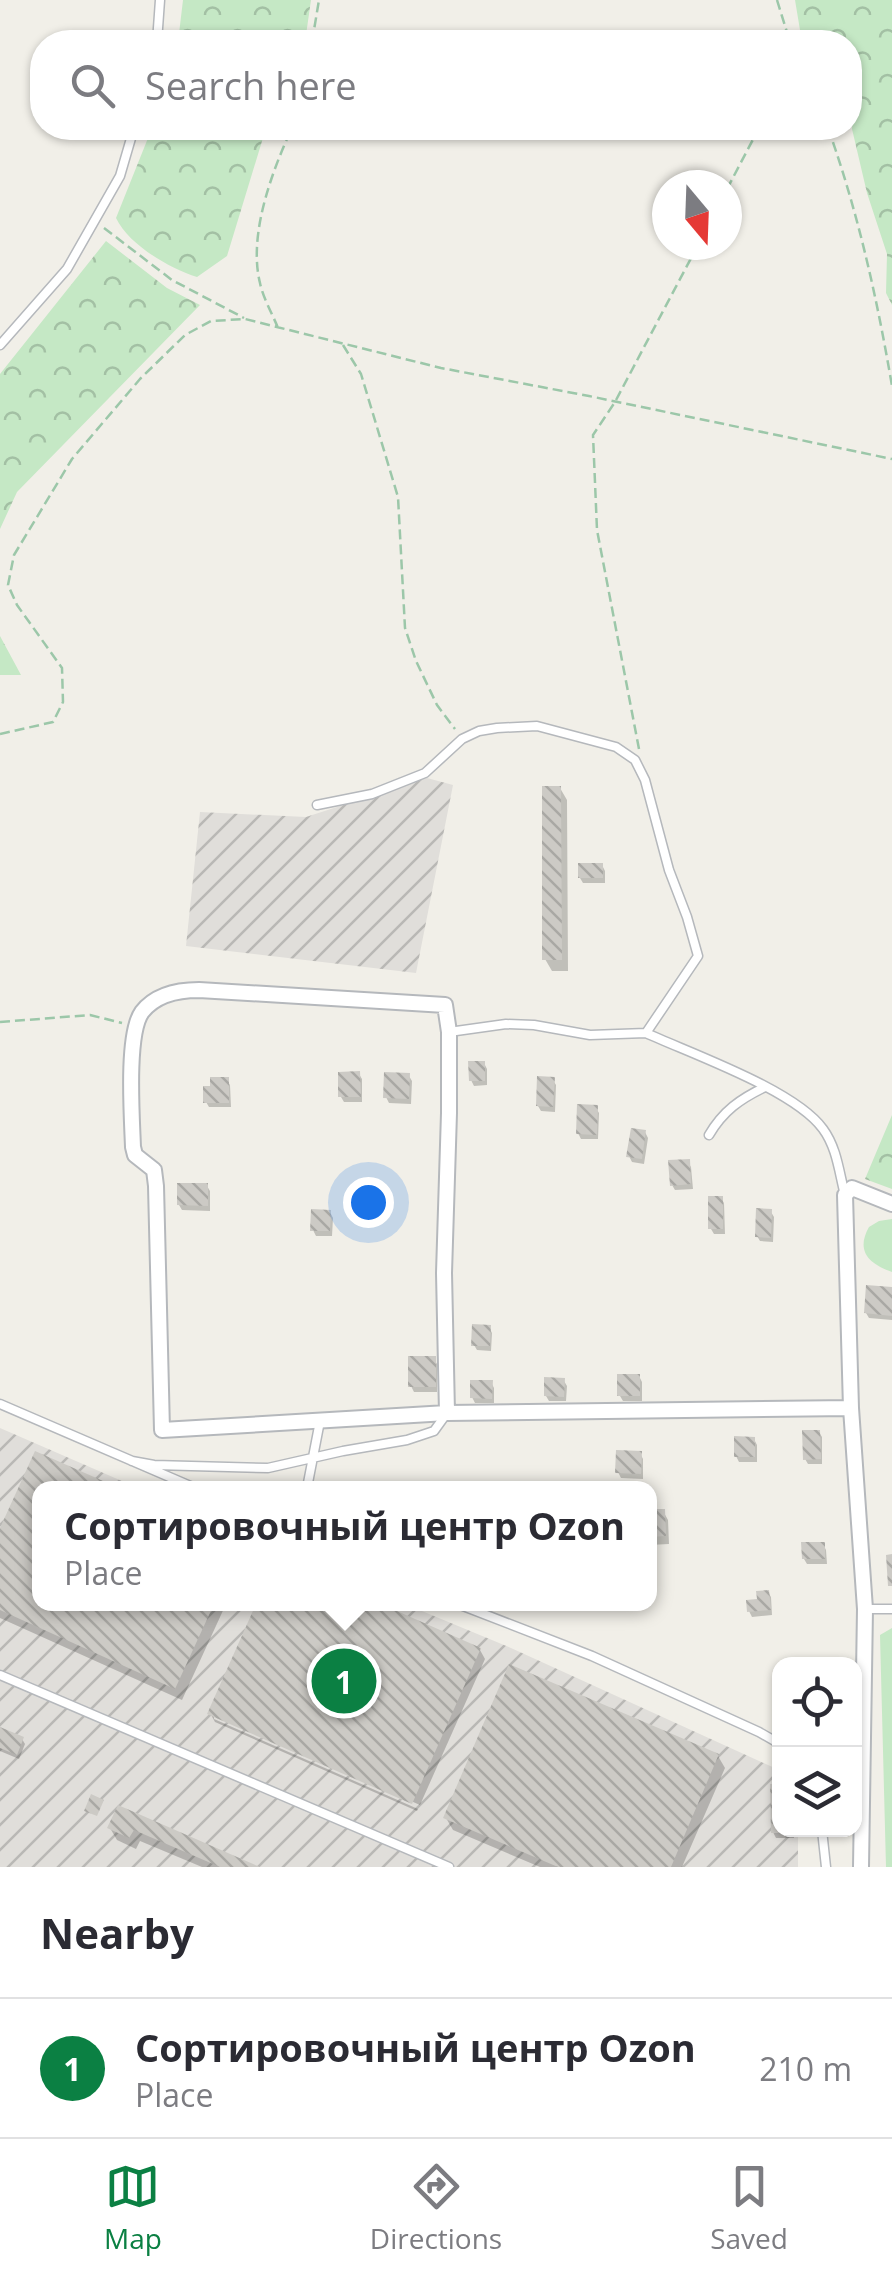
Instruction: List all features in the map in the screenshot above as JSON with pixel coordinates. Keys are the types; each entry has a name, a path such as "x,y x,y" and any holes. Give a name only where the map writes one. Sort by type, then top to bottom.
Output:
{"street":[{"path":"447,1414 444,1273 449,1032 445,1005 199,990 180,990 160,997 142,1012 135,1026 132,1082 133,1146 136,1154 154,1170 156,1186 162,1430 447,1414 851,1408"},
{"path":"862,1867 864,1609 851,1408 845,1195 852,1188 892,1204"}],"lane":[{"path":"158,30 160,0"},
{"path":"0,345 67,268 120,176 130,140"},
{"path":"316,805 372,794 425,773 462,738 497,728 538,726 616,747 635,760 646,780 669,870 698,956 646,1033"},
{"path":"449,1032 506,1024 590,1034 646,1033 798,1104 822,1126 834,1148 845,1195"},
{"path":"709,1135 720,1116 765,1086"},
{"path":"0,1404 178,1481"},
{"path":"132,1462 268,1468 407,1440 434,1430 447,1414"},
{"path":"309,1481 320,1421"},
{"path":"864,1609 892,1609"},
{"path":"476,1611 592,1656 772,1740"},
{"path":"0,1675 449,1867"},
{"path":"823,1837 826,1867"}],"path":[{"path":"314,30 319,0"},
{"path":"776,0 786,30"},
{"path":"278,329 260,284 256,254 272,175 287,140"},
{"path":"737,170 753,140"},
{"path":"832,140 849,186 892,386"},
{"path":"94,221 172,280 246,319 278,329 441,368 892,459"},
{"path":"646,780 597,530 594,435 690,260"},
{"path":"0,734 53,722 64,702 62,668 17,605 8,585 14,555 72,459 140,378 184,335 211,321 246,319"},
{"path":"342,344 361,374 398,498 405,628 437,705 462,738"},
{"path":"0,1022 90,1015 135,1026"}],"shaded area":[{"path":"427,778 453,785 416,973 186,946 200,812 306,817"},
{"path":"0,1428 122,1481 32,1481 32,1611 422,1611 772,1767 772,1837 798,1837 798,1867 0,1867"}],"green space":[{"path":"183,0 311,0 307,30 179,30"},
{"path":"795,0 892,0 892,305 886,293 887,254 855,140 862,140 862,30 800,30"},
{"path":"147,140 262,140 227,256 197,277 151,254 130,237 116,218"},
{"path":"106,241 167,288 200,305 17,492 0,529 0,374"},
{"path":"0,636 21,675 0,675"},
{"path":"892,1115 892,1189 865,1179"},
{"path":"892,1219 892,1272 871,1261 864,1243 869,1227"},
{"path":"892,1628 892,1867 886,1867 880,1635"}],"building":[{"path":"542,786 561,786 562,960 542,960"},
{"path":"578,863 603,863 603,878 578,878"},
{"path":"468,1061 485,1061 485,1081 469,1081"},
{"path":"360,1071 361,1097 338,1097 338,1072"},
{"path":"384,1072 410,1073 409,1099 383,1098"},
{"path":"537,1076 555,1077 553,1107 536,1106"},
{"path":"210,1077 229,1077 229,1103 203,1103 203,1086 210,1086"},
{"path":"577,1104 598,1105 597,1135 576,1134"},
{"path":"631,1128 646,1130 642,1159 626,1157"},
{"path":"690,1159 691,1184 670,1186 668,1160"},
{"path":"177,1183 208,1183 208,1206 177,1205"},
{"path":"708,1196 723,1196 723,1229 708,1229"},
{"path":"756,1208 772,1209 771,1238 755,1237"},
{"path":"311,1209 331,1210 330,1231 310,1231"},
{"path":"866,1285 892,1287 892,1316 864,1313"},
{"path":"472,1324 491,1325 490,1346 471,1346"},
{"path":"408,1356 436,1356 436,1387 408,1387"},
{"path":"617,1374 640,1374 640,1396 617,1396"},
{"path":"544,1377 565,1378 564,1397 544,1396"},
{"path":"470,1380 493,1380 492,1399 470,1398"},
{"path":"802,1430 820,1430 821,1459 803,1460"},
{"path":"734,1436 755,1437 755,1457 734,1457"},
{"path":"616,1450 642,1451 641,1474 615,1473"},
{"path":"35,1451 103,1481 32,1481 32,1611 211,1611 175,1689 0,1610 0,1528"},
{"path":"657,1509 665,1509 666,1536 657,1537"},
{"path":"801,1542 825,1542 825,1559 802,1559"},
{"path":"892,1554 892,1586 888,1586 886,1555"},
{"path":"769,1590 771,1610 747,1612 746,1600 757,1599 756,1591"},
{"path":"253,1611 397,1611 481,1648 412,1804 207,1714"},
{"path":"509,1664 719,1754 671,1867 558,1867 443,1818"},
{"path":"0,1727 24,1737 17,1755 0,1748"},
{"path":"770,1784 772,1784 772,1833"},
{"path":"91,1794 104,1800 97,1816 84,1811"},
{"path":"118,1805 260,1867 220,1867 134,1830 129,1838 107,1828"}],"place":[{"name":"Сортировочный центр Ozon","path":"344,1681"}]}
